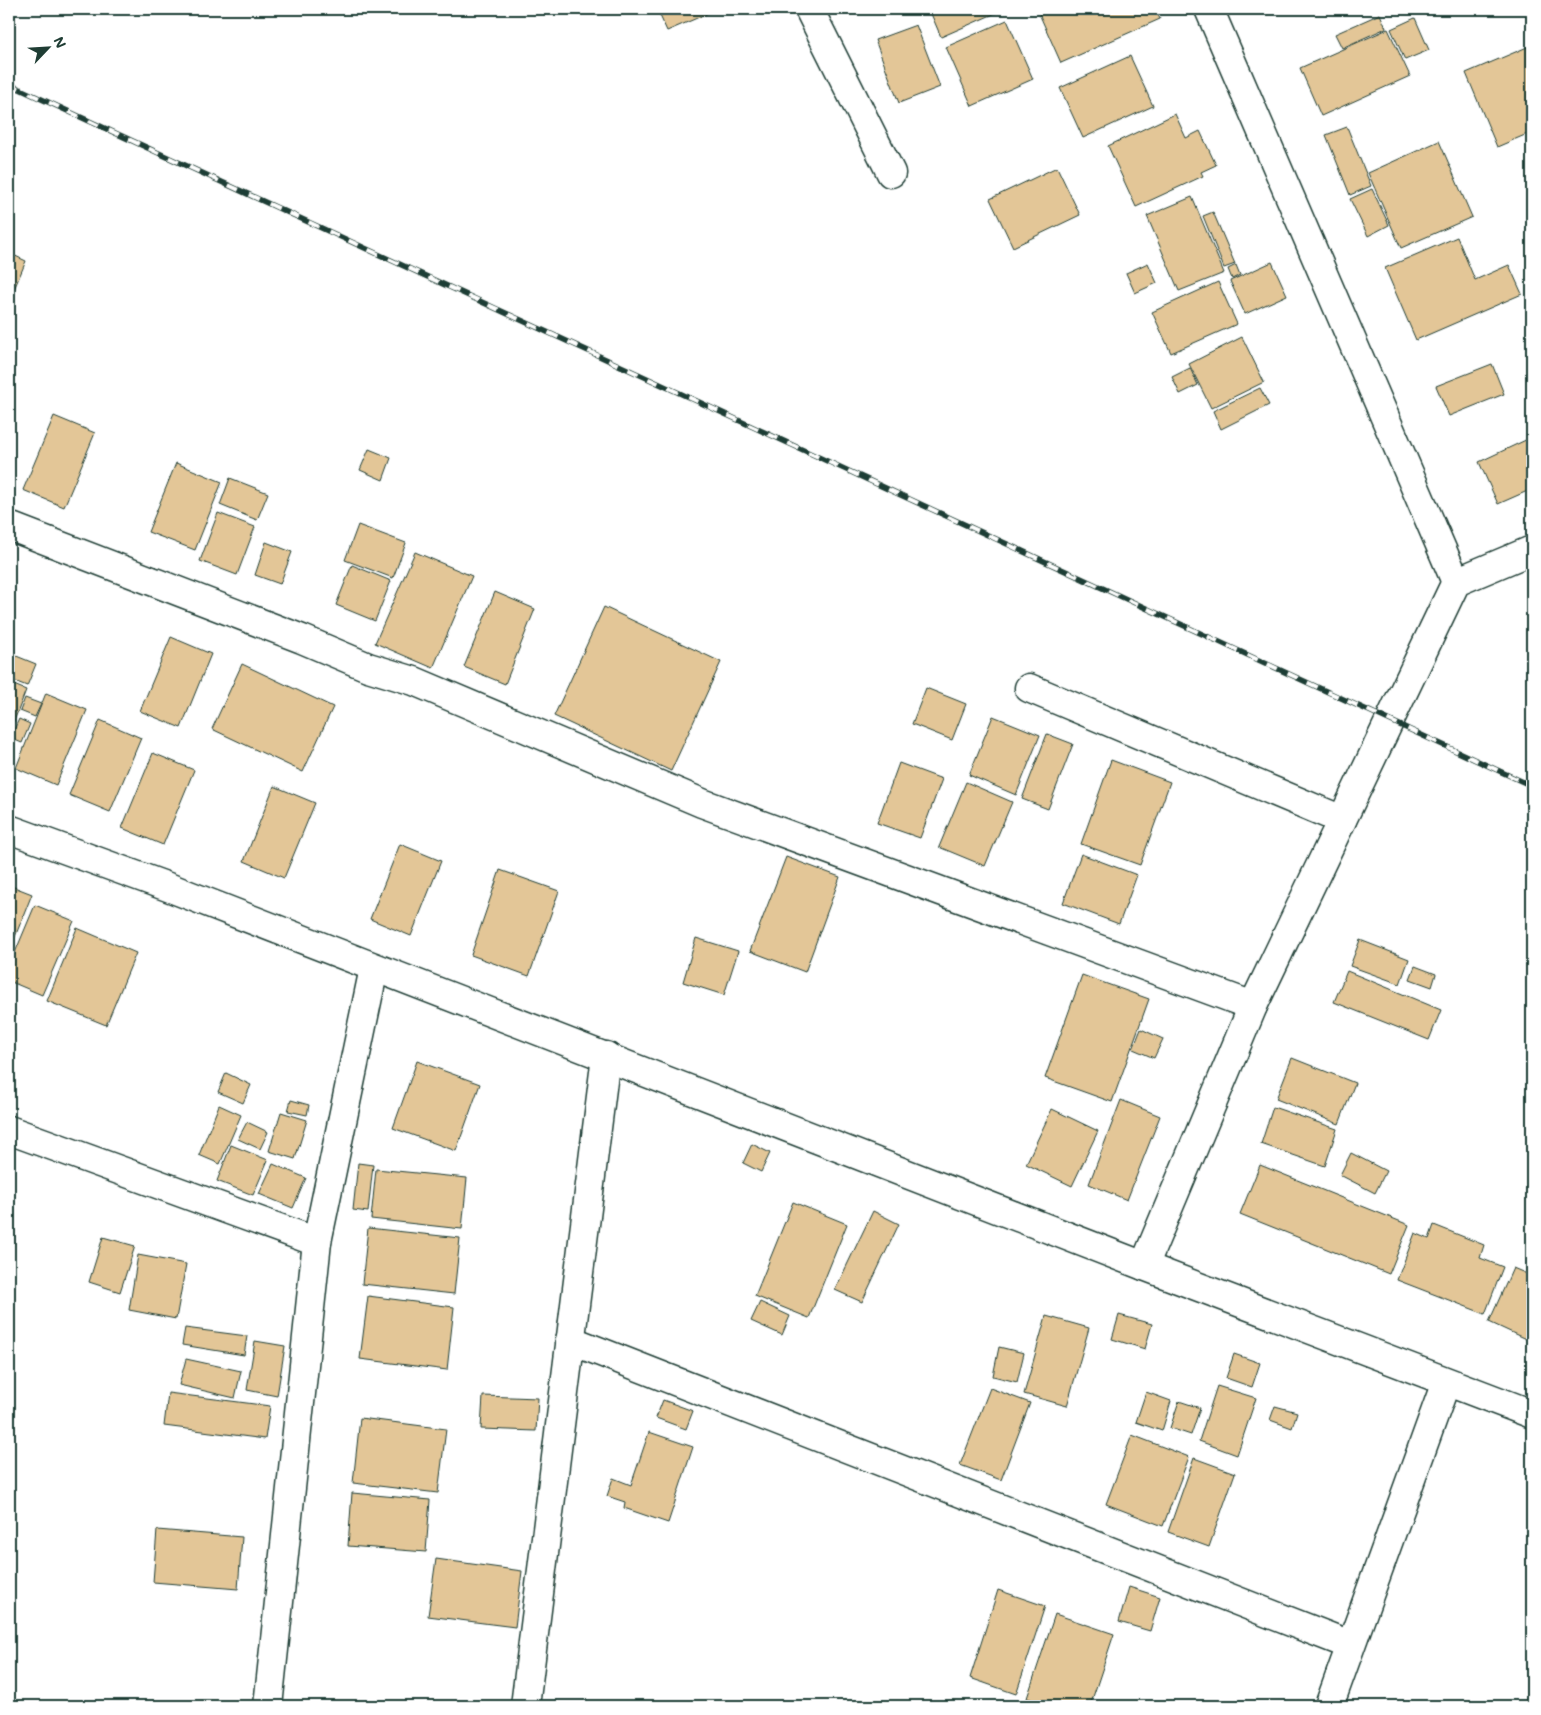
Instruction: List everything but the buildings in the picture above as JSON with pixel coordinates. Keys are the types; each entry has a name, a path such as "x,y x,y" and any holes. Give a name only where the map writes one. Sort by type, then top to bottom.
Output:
{"street":[{"path":"809,9 891,173"},
{"path":"1209,9 1456,582"},
{"path":"9,526 302,639 368,667 414,681 702,803 1253,1006"},
{"path":"1144,1266 1253,1006 1456,582 1532,550"},
{"path":"1029,688 1342,820"},
{"path":"9,830 168,887 1144,1266 1532,1414"},
{"path":"268,1706 317,1242 374,968"},
{"path":"525,1706 606,1056"},
{"path":"9,1130 317,1242"},
{"path":"570,1340 1350,1645"},
{"path":"1329,1706 1446,1382"}],"railway":[{"path":"9,84 1532,786"}]}
